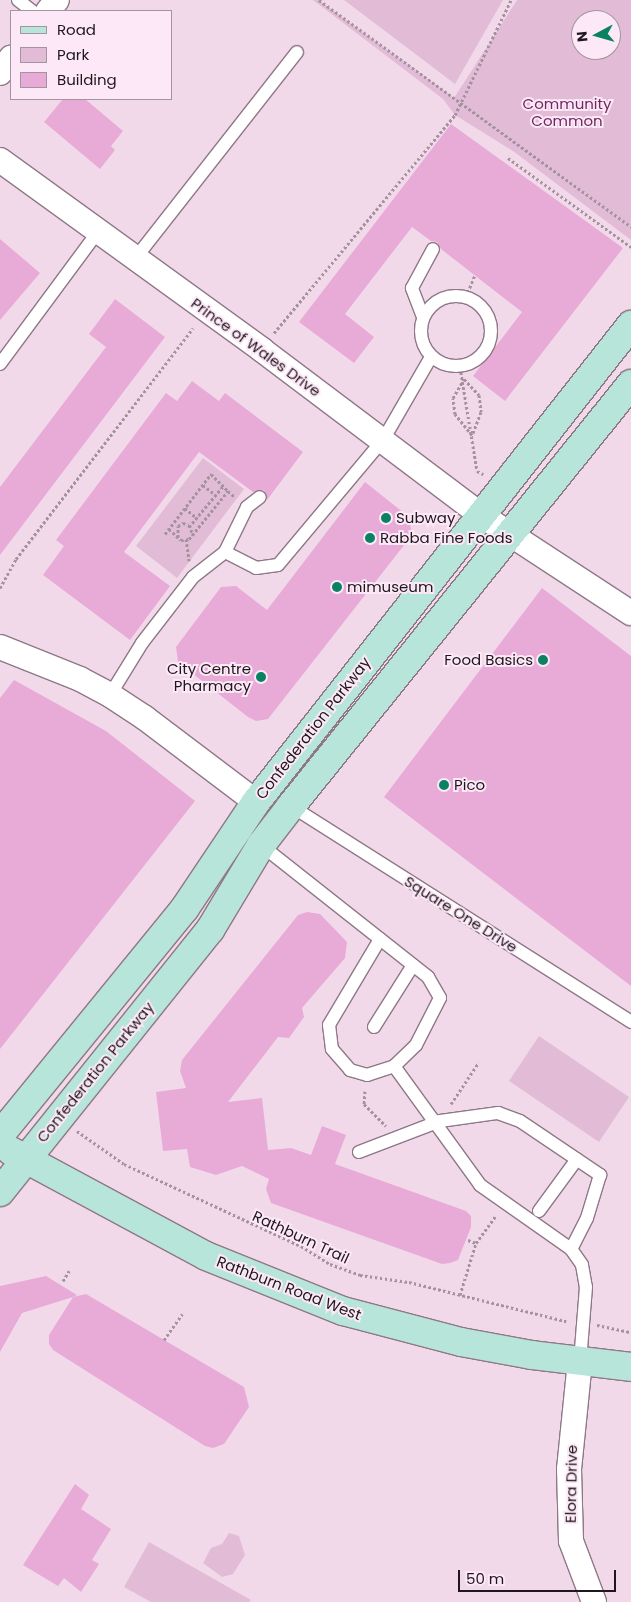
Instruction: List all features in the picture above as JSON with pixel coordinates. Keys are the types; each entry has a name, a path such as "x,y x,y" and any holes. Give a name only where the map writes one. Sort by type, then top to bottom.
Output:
{"street":[{"path":"49,10 57,0"},
{"path":"0,73 10,59"},
{"name":"Prince of Wales Drive","path":"0,160 134,260 262,350 481,515 631,613"},
{"name":"Confederation Parkway","path":"0,1135 185,908 256,802 631,325"},
{"name":"Confederation Parkway","path":"0,1192 210,930 262,846 291,806 631,384"},
{"path":"0,647 80,679 110,695 153,723 256,802"},
{"name":"Rathburn Road West","path":"0,1145 206,1256 343,1311 444,1338 580,1361 631,1367"},
{"name":"Elora Drive","path":"580,1361 569,1469 571,1541 594,1602"}],"lane":[{"path":"18,0 31,10"},
{"path":"134,260 297,52"},
{"path":"0,364 98,233"},
{"path":"423,317 442,299 466,297 485,311 492,334 482,356 462,373 431,357 423,345 420,331 423,317 412,288 433,249"},
{"path":"225,552 256,568 278,565 383,440 431,357"},
{"path":"110,695 142,643 193,577 225,552 247,507 260,497"},
{"name":"Square One Drive","path":"291,806 631,1022"},
{"path":"262,846 413,965 428,977 440,998 416,1045 394,1066 367,1075 350,1070 332,1050 329,1025 380,939"},
{"path":"374,1027 413,965"},
{"path":"394,1066 480,1185 571,1249 582,1264 586,1287 580,1361"},
{"path":"359,1152 436,1122 498,1113 520,1121 600,1175 587,1218 571,1249"},
{"path":"539,1211 577,1159"}],"path":[{"path":"320,0 631,227"},
{"path":"262,350 462,104 511,0"},
{"path":"508,158 631,247"},
{"path":"466,297 475,276"},
{"path":"0,588 16,559 205,310"},
{"path":"462,373 453,398 455,414 472,435"},
{"path":"462,373 479,395 481,412 472,435"},
{"path":"462,373 477,471"},
{"path":"164,534 211,474 247,507"},
{"path":"202,485 216,495"},
{"path":"189,527 224,485"},
{"path":"168,529 178,538 189,539 228,491"},
{"path":"185,508 197,518"},
{"path":"203,511 208,516"},
{"path":"181,514 183,523 189,527 193,535"},
{"path":"178,538 178,526 183,523"},
{"path":"436,1122 479,1062"},
{"path":"367,1075 364,1104 397,1137"},
{"name":"Rathburn Trail","path":"83,1135 124,1164 301,1246 330,1264 360,1275 409,1282 460,1295 522,1307 557,1320"},
{"path":"460,1295 476,1243 505,1202"},
{"path":"468,1240 476,1243"},
{"path":"63,1281 69,1271"},
{"path":"164,1340 182,1314"},
{"path":"614,1327 631,1332"}],"green space":[{"name":"Community Common","path":"313,0 319,0 454,98 517,0 631,0 631,240 513,151 455,115 443,99"},
{"path":"344,0 503,0 455,84"},
{"path":"203,458 244,489 177,578 136,546"},
{"path":"539,1036 629,1097 599,1142 509,1081"},
{"path":"229,1533 239,1536 245,1555 233,1574 222,1577 203,1563 211,1548 222,1544"},
{"path":"149,1542 251,1600 249,1602 151,1602 124,1587"}],"building":[{"path":"62,100 86,100 123,131 111,146 115,150 100,169 44,122"},
{"path":"451,124 623,248 505,401 473,376 522,312 441,249 437,242 431,241 412,227 345,314 374,337 354,363 299,322"},
{"path":"0,239 40,273 0,320"},
{"path":"115,299 165,337 0,555 0,487 106,347 89,334"},
{"path":"192,381 219,401 225,393 303,452 267,500 264,490 253,492 199,452 124,552 170,586 130,640 43,575 64,546 56,540 166,393 177,401"},
{"path":"365,482 409,517 412,535 268,719 256,721 248,717 178,662 176,647 221,587 236,586 267,610"},
{"path":"542,588 631,656 631,986 384,797"},
{"path":"14,680 106,731 195,801 0,1049 0,698"},
{"path":"307,912 320,914 347,942 345,958 302,1008 304,1017 289,1038 278,1037 228,1102 262,1098 268,1150 291,1148 311,1155 322,1126 346,1135 335,1164 466,1211 471,1216 471,1227 458,1260 442,1264 271,1203 266,1189 269,1179 242,1166 216,1175 190,1167 187,1149 163,1151 156,1092 186,1088 180,1071 182,1060 298,915"},
{"path":"46,1276 77,1295 22,1313 0,1352 0,1286"},
{"path":"86,1294 244,1387 249,1407 224,1444 213,1448 205,1446 53,1350 49,1344 49,1335 73,1297"},
{"path":"75,1484 89,1495 81,1509 111,1529 92,1560 99,1564 81,1592 64,1578 58,1586 23,1565"}],"place":[{"name":"Subway","path":"386,518"},
{"name":"Rabba Fine Foods","path":"370,538"},
{"name":"mimuseum","path":"337,587"},
{"name":"Food Basics","path":"543,660"},
{"name":"City Centre Pharmacy","path":"261,677"},
{"name":"Pico","path":"444,785"}]}
